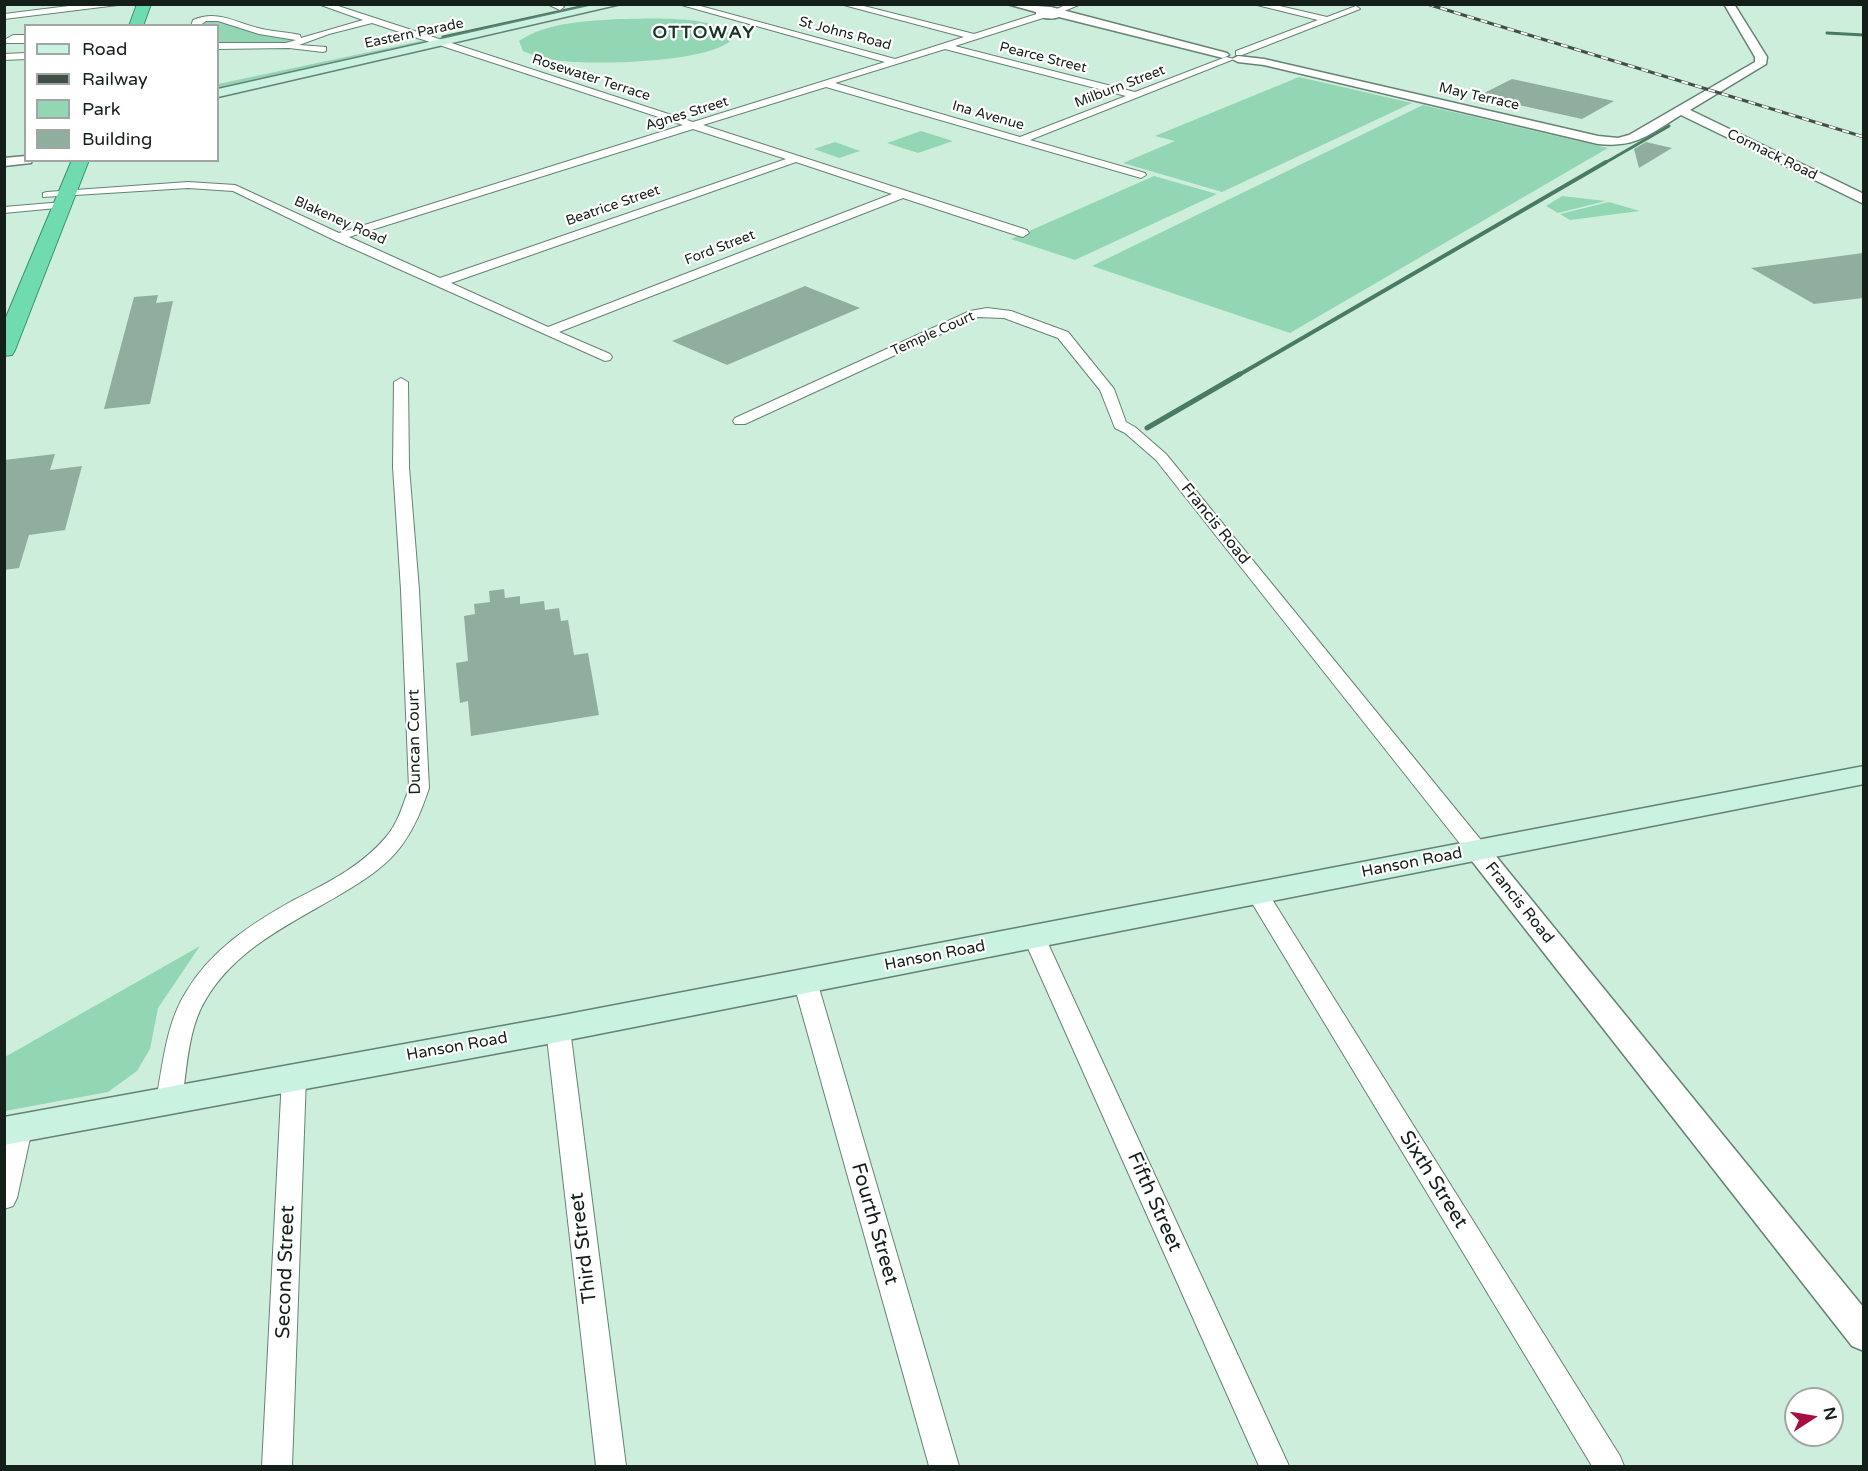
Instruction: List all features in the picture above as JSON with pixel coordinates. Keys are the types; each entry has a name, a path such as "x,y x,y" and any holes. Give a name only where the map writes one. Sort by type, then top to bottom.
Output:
{"highway":[{"path":"123,24 130,4"},
{"path":"137,24 144,4"},
{"path":"4,350 20,276 55,200 80,162"},
{"path":"55,200 58,169"}],"main road":[{"name":"Eastern Parade","path":"219,93 616,4"},
{"name":"Eastern Parade","path":"219,82 561,5"},
{"name":"Hanson Road","path":"12,1130 558,1029 1863,775"}],"street":[{"path":"4,17 48,10 122,4"},
{"name":"Rosewater Terrace","path":"322,4 1023,233"},
{"name":"St Johns Road","path":"682,4 896,62"},
{"path":"844,4 975,37"},
{"name":"May Terrace","path":"1012,4 1608,142 1629,140 1760,64 1761,57 1729,4"},
{"name":"Agnes Street","path":"338,237 1077,4"},
{"path":"1257,4 1329,20"},
{"path":"199,8 199,15 204,18"},
{"name":"Milburn Street","path":"1020,140 1356,9"},
{"path":"17,15 27,20 24,24"},
{"path":"195,24 196,21 204,18 225,18 251,29 308,39"},
{"path":"287,46 371,21"},
{"path":"219,46 287,46 323,49"},
{"name":"Pearce Street","path":"945,46 1135,95"},
{"path":"4,67 8,57 24,56"},
{"name":"Ina Avenue","path":"827,84 1141,175"},
{"name":"Cormack Road","path":"1680,110 1863,200"},
{"name":"Beatrice Street","path":"441,282 796,159"},
{"path":"4,162 24,160"},
{"name":"Blakeney Road","path":"4,210 55,200 171,185 226,186 605,357"},
{"name":"Ford Street","path":"549,331 902,194"},
{"name":"Temple Court","path":"740,421 963,319 987,312 1006,314 1063,335 1107,389 1120,425"},
{"name":"Duncan Court","path":"169,1101 182,1035 193,1000 214,970 249,938 361,872 398,837 414,808 419,788 410,590 401,467 401,382"},
{"name":"Francis Road","path":"1120,425 1130,430 1161,457 1863,1335"},
{"name":"Sixth Street","path":"1257,893 1609,1467"},
{"name":"Fifth Street","path":"1034,937 1274,1467"},
{"name":"Fourth Street","path":"805,981 944,1467"},
{"name":"Third Street","path":"558,1029 611,1467"},
{"name":"Second Street","path":"278,1467 294,1077"},
{"path":"4,1198 12,1130"}],"green space":[{"path":"211,18 273,35 268,37 298,40 280,45 219,45 219,24 201,23"},
{"path":"620,19 697,21 712,24 734,37 723,46 680,57 600,63 543,58 523,51 519,41 555,26"},
{"path":"421,41 427,43 219,90 219,84"},
{"path":"1299,77 1412,103 1222,192 1123,163 1175,141 1155,136"},
{"path":"1423,105 1608,148 1290,333 1092,266"},
{"path":"921,131 953,141 918,153 887,143"},
{"path":"835,142 860,151 839,158 814,149"},
{"path":"1154,176 1217,194 1075,260 1011,239"},
{"path":"1562,196 1606,201 1558,213 1546,206"},
{"path":"1609,202 1640,211 1570,220 1560,214"},
{"path":"200,946 158,1008 150,1049 137,1071 108,1092 5,1111 5,1057"}],"building":[{"path":"1512,79 1614,101 1582,119 1478,96"},
{"path":"1646,142 1672,148 1639,168 1634,149"},
{"path":"1863,253 1863,298 1814,304 1751,268"},
{"path":"805,286 860,308 727,365 672,341"},
{"path":"158,295 156,303 173,301 150,404 104,409 134,297"},
{"path":"55,454 50,470 82,466 65,530 29,535 19,568 4,570 4,460"},
{"path":"504,589 505,598 520,596 520,604 544,601 545,610 559,608 561,621 568,620 574,655 588,653 599,715 471,736 468,701 460,703 456,663 468,661 464,616 475,614 474,604 490,602 489,591"}],"waterway":[{"path":"443,37 594,4"},
{"path":"1827,33 1864,35"},
{"path":"1603,164 1669,126"},
{"path":"1237,376 1606,162"},
{"path":"1147,428 1240,374"}],"railway":[{"path":"1427,4 1864,137"}],"district":[{"name":"OTTOWAY","path":"704,33"}]}
